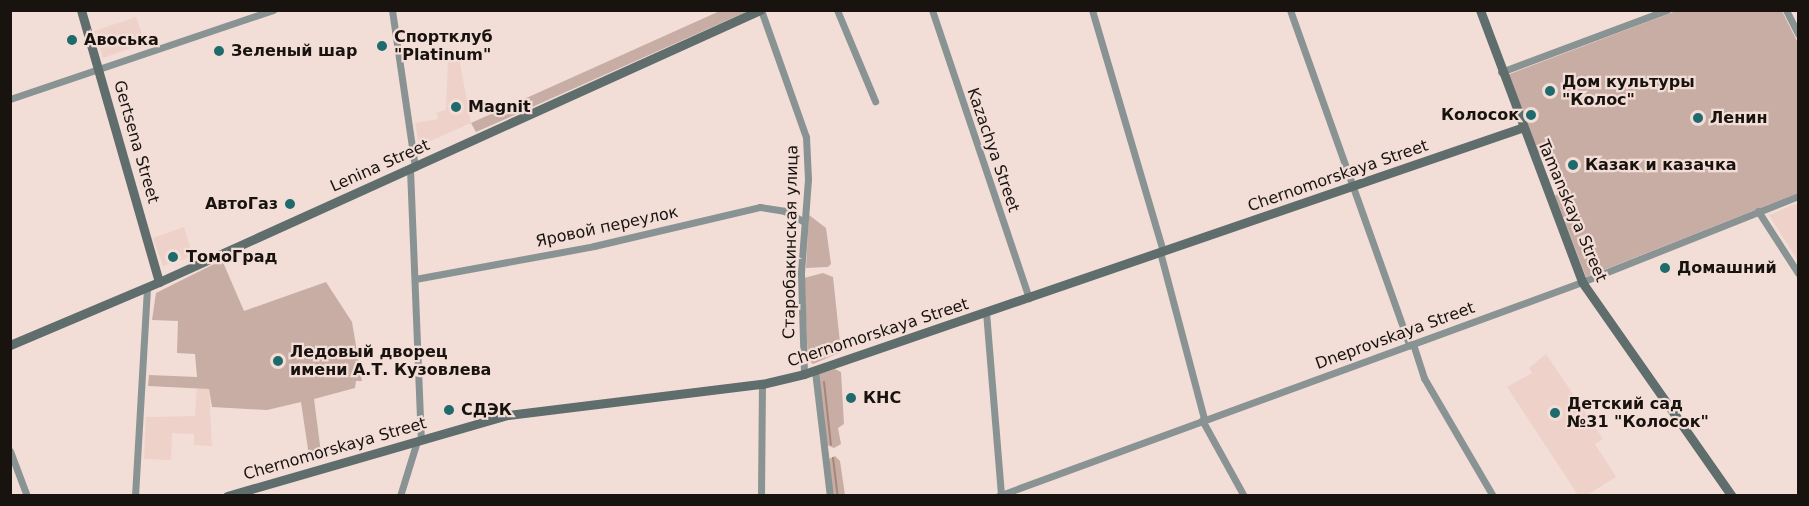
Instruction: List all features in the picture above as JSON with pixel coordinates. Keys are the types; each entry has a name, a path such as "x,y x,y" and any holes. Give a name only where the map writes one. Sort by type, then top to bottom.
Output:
{"street":[{"name":"Gertsena Street","path":"81,10 159,282"},
{"path":"10,99 273,10"},
{"path":"392,10 412,168 419,440 400,495"},
{"name":"Lenina Street","path":"10,345 147,288 760,10"},
{"name":"Старобакинская улица","path":"760,10 806,137 808,180 803,221 804,374"},
{"path":"837,10 875,101"},
{"name":"Kazachya Street","path":"932,10 1029,298"},
{"path":"1092,10 1162,251 1203,420 1244,495"},
{"path":"1290,10 1351,187 1424,378 1493,495"},
{"name":"Tamanskaya Street","path":"1480,10 1521,128 1582,282 1732,495"},
{"path":"1501,72 1667,10"},
{"path":"1786,10 1798,34"},
{"name":"Chernomorskaya Street","path":"227,495 525,412 762,384 815,371 1521,128"},
{"name":"Dneprovskaya Street","path":"1000,495 1582,282 1798,196"},
{"name":"Яровой переулок","path":"414,279 594,246 760,207 784,211 803,221"},
{"path":"1758,211 1798,273"},
{"path":"135,495 147,288"},
{"path":"986,312 1000,495"},
{"path":"815,371 830,495"},
{"path":"762,384 762,495"},
{"path":"10,451 27,495"}],"shaded area":[{"path":"722,10 748,11 476,132 471,123"},
{"path":"1676,11 1782,11 1798,43 1798,193 1586,277 1555,196 1564,189 1550,153 1536,154 1507,75"},
{"path":"136,17 145,43 103,58 94,31"},
{"path":"459,57 471,123 419,146 415,123 438,119 437,112 446,110 448,58"},
{"path":"1798,203 1798,261 1769,215"},
{"path":"809,215 826,228 831,264 828,267 806,268"},
{"path":"184,227 193,256 163,266 153,238"},
{"name":"Ледовый дворец имени А.Т. Кузовлева","path":"222,260 244,311 326,282 352,322 362,381 356,381 355,388 314,399 321,453 309,456 301,402 267,410 212,407 209,389 148,386 149,375 197,377 195,354 177,353 178,321 152,320 156,293"},
{"path":"823,273 833,277 841,352 813,364 808,360 804,278"},
{"name":"Детский сад №31 \"Колосок\"","path":"1546,354 1603,439 1595,444 1616,477 1587,495 1578,495 1507,387 1532,373 1529,368"},
{"path":"835,369 841,372 844,424 838,428 841,444 834,448 827,445 818,374"},
{"path":"197,388 209,389 212,446 194,445 194,434 172,433 171,460 144,459 146,417 195,416"},
{"path":"835,456 840,461 845,495 833,495 829,459"}],"waterway":[{"path":"824,382 831,445"},
{"path":"833,458 838,496"}],"place":[{"name":"Авоська","path":"72,40"},
{"name":"Спортклуб \"Platinum\"","path":"382,46"},
{"name":"Зеленый шар","path":"219,51"},
{"name":"Дом культуры \"Колос\"","path":"1550,91"},
{"name":"Magnit","path":"456,107"},
{"name":"Колосок","path":"1531,115"},
{"name":"Ленин","path":"1698,118"},
{"name":"Казак и казачка","path":"1573,165"},
{"name":"АвтоГаз","path":"290,204"},
{"name":"ТомоГрад","path":"173,257"},
{"name":"Домашний","path":"1665,268"},
{"name":"Ледовый дворец имени А.Т. Кузовлева","path":"278,361"},
{"name":"КНС","path":"851,398"},
{"name":"СДЭК","path":"449,410"},
{"name":"Детский сад №31 \"Колосок\"","path":"1555,413"}]}
